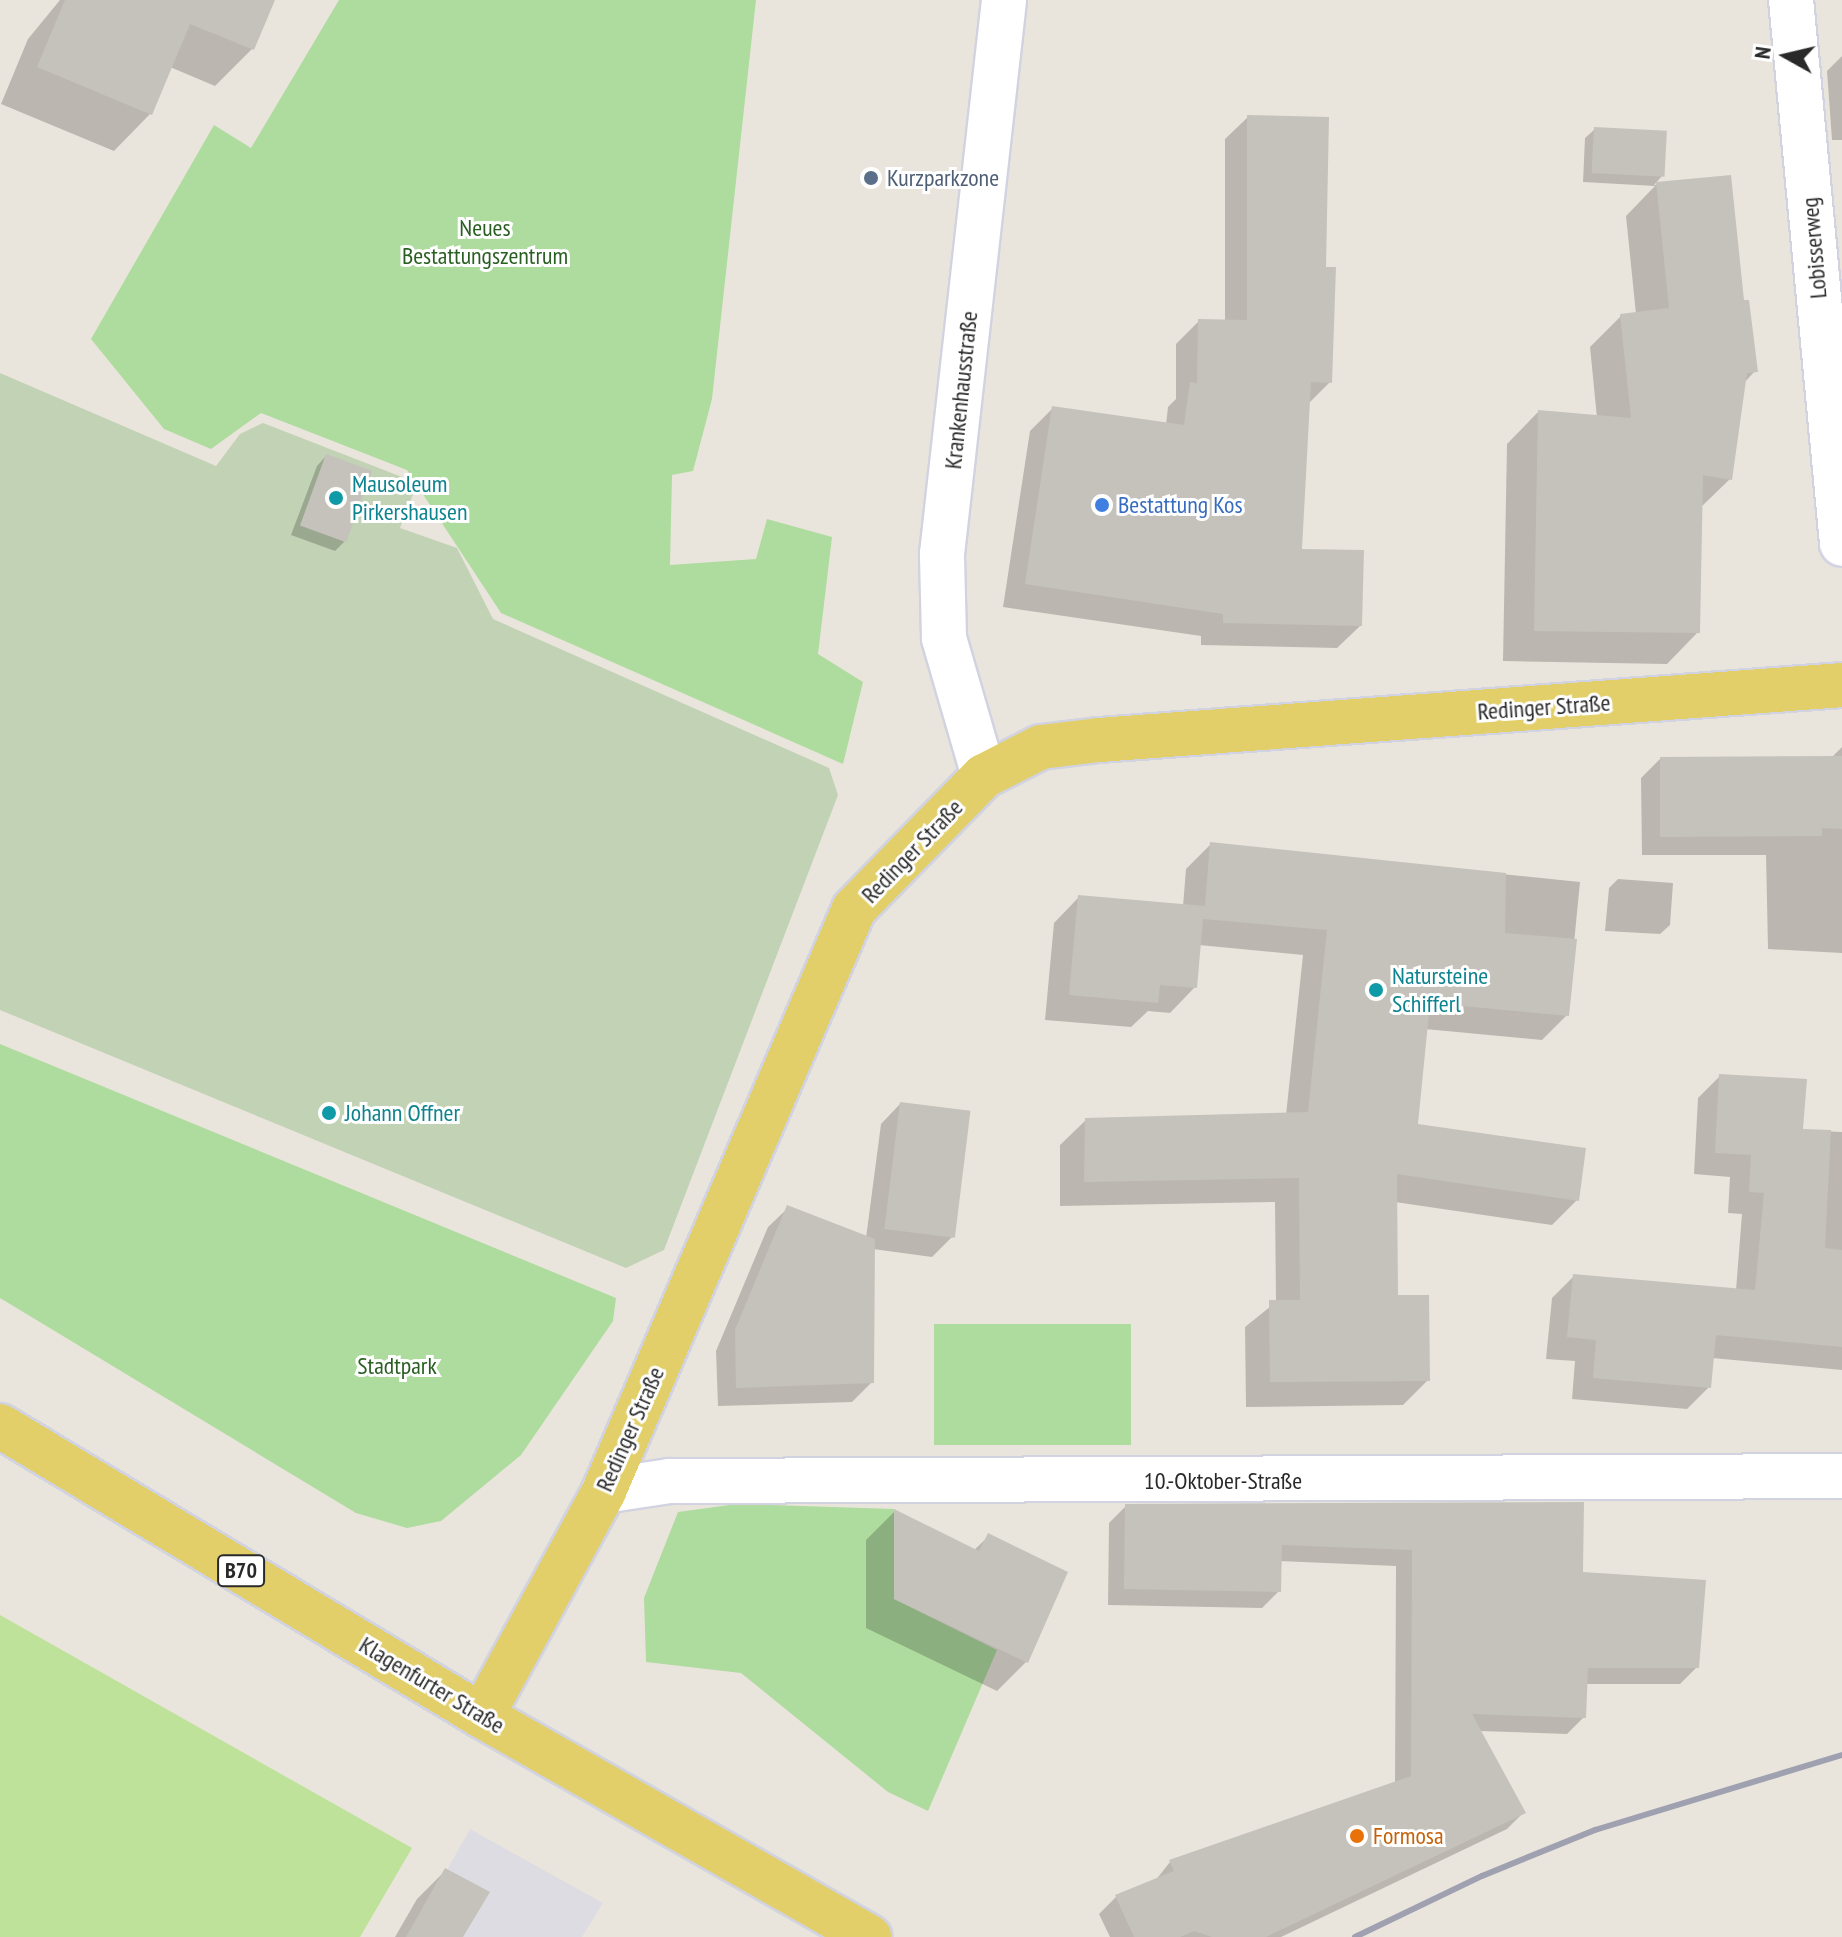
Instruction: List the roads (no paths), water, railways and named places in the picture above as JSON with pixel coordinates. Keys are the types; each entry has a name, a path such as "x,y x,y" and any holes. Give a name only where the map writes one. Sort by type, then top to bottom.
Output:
{"main road":[{"name":"Redinger Straße","path":"482,1716 604,1491 854,909 984,776 1041,747 1099,740 1842,685"},
{"name":"Klagenfurter Straße","path":"0,1426 482,1716 869,1937"}],"street":[{"name":"Krankenhausstraße","path":"984,776 944,638 942,554 1004,0"},
{"name":"Lobisserweg","path":"1791,0 1842,544"},
{"name":"10.-Oktober-Straße","path":"604,1491 669,1481 1842,1476"}],"railway":[{"path":"1355,1937 1482,1876 1595,1830 1842,1755"}],"place":[{"name":"Kurzparkzone","path":"871,178"},
{"name":"Mausoleum Pirkershausen","path":"336,498"},
{"name":"Bestattung Kos","path":"1102,505"},
{"name":"Natursteine Schifferl","path":"1376,990"},
{"name":"Johann Offner","path":"329,1113"},
{"name":"Formosa","path":"1357,1836"}],"park label":[{"name":"Neues Bestattungszentrum","path":"485,242"},
{"name":"Stadtpark","path":"397,1366"}]}
